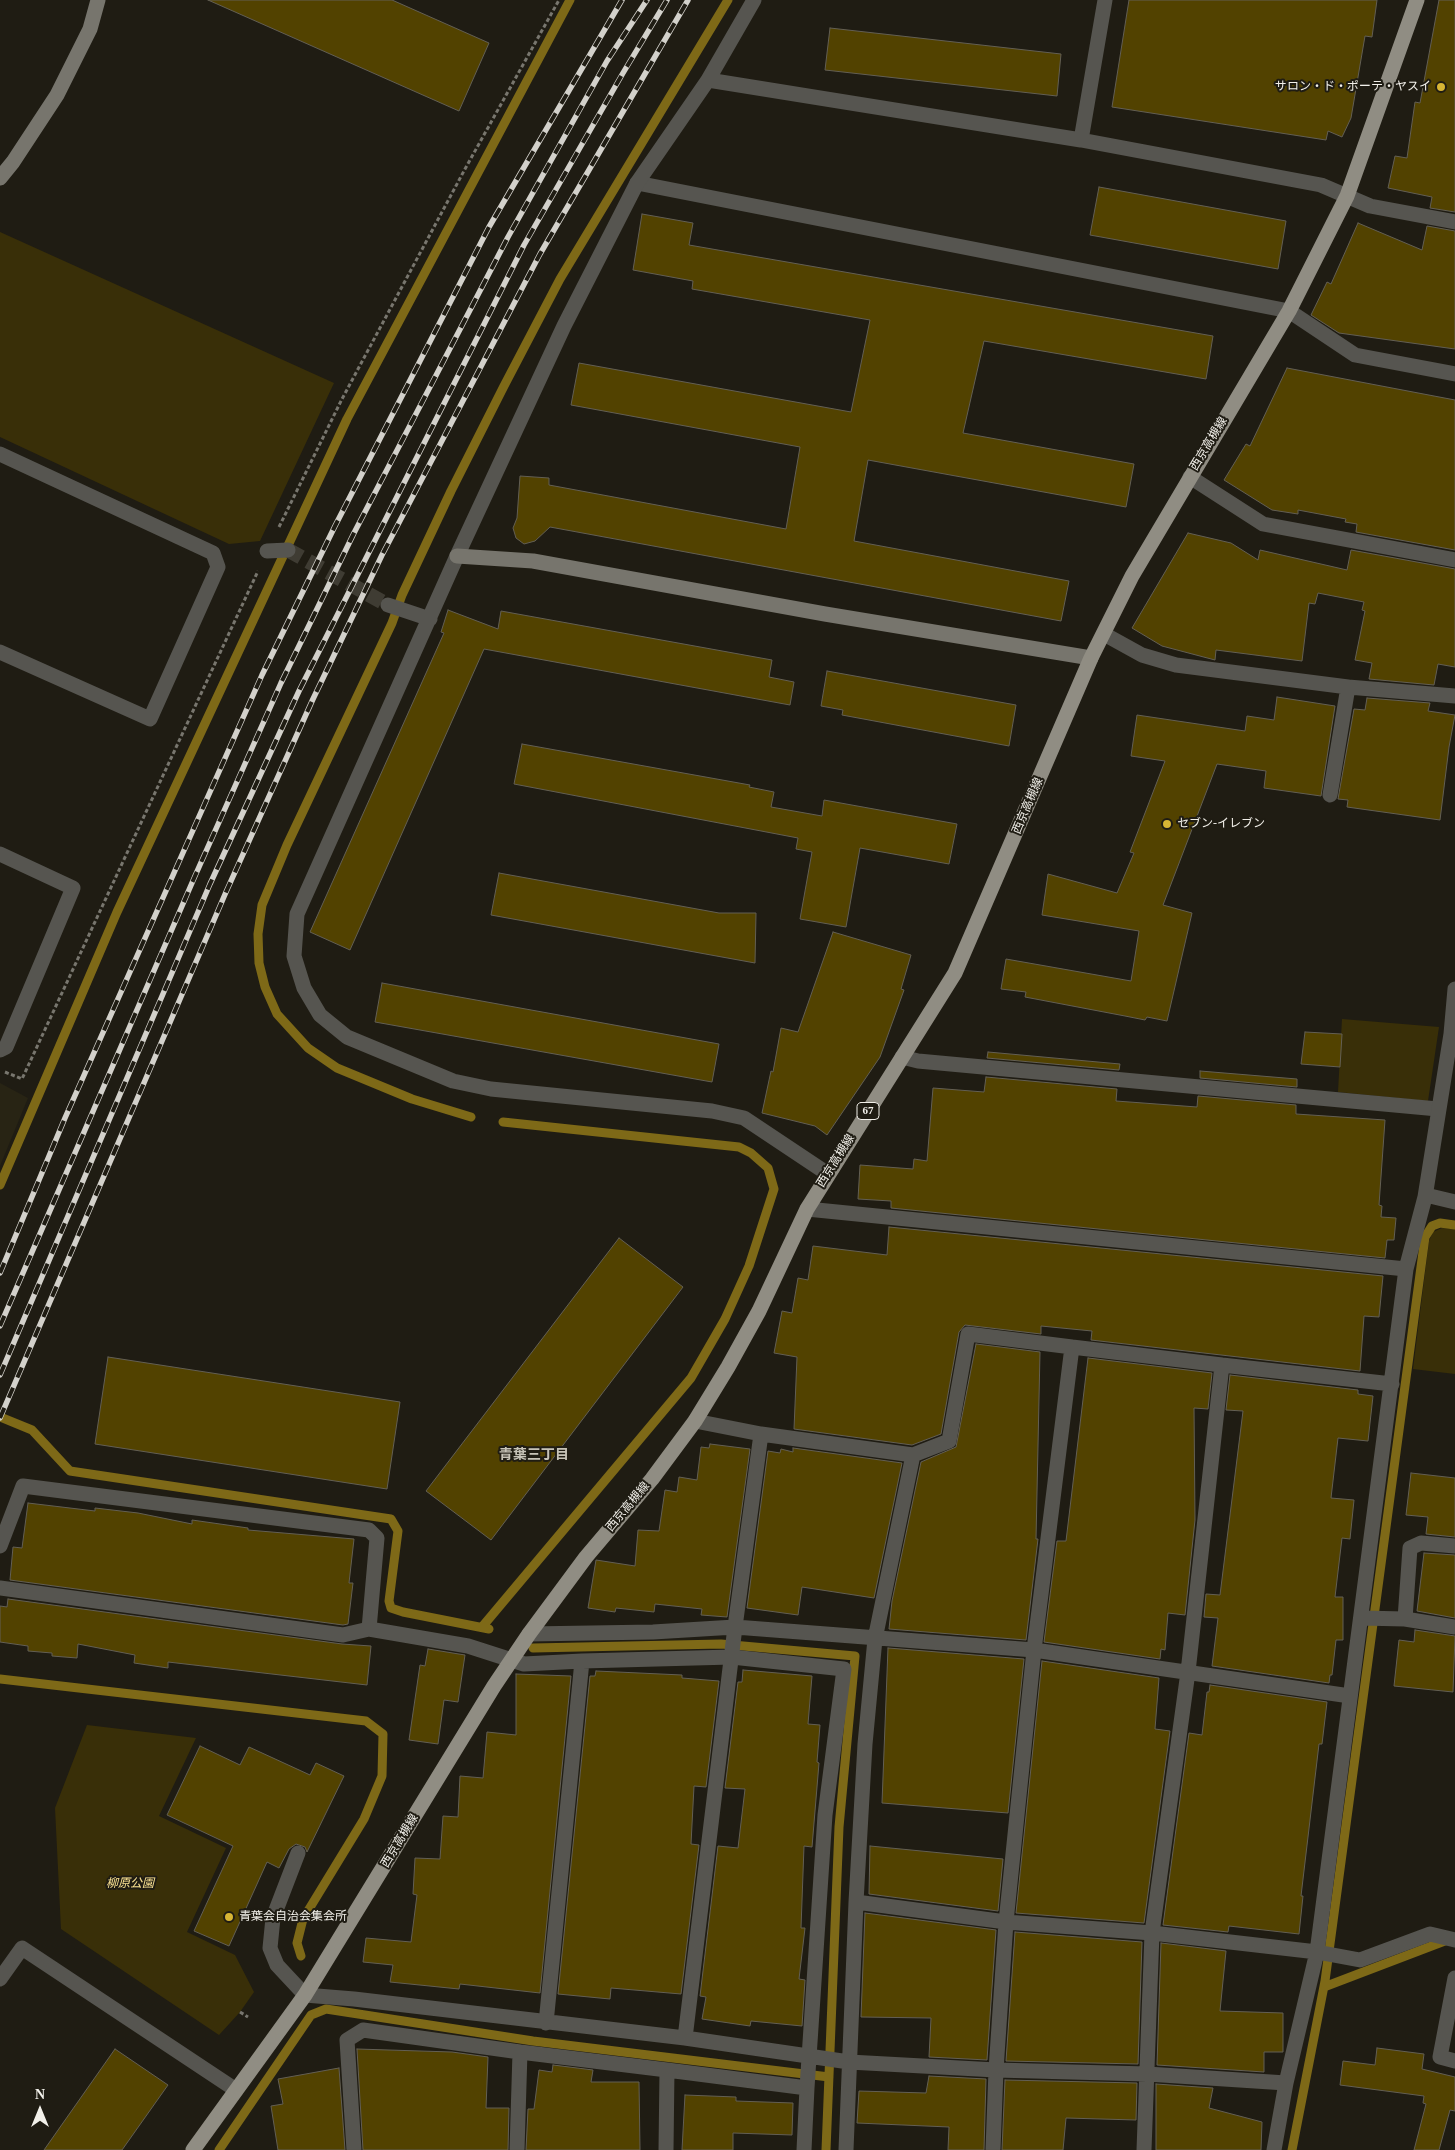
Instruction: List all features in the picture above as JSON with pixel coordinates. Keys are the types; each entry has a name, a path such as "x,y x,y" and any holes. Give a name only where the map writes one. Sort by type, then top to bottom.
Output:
{"main road":[{"name":"西京高槻線","path":"193,2150 305,1995 529,1634 586,1557 652,1479 695,1421 759,1311 807,1208 955,972 1091,658 1132,576 1289,311 1347,196 1417,0"}],"street":[{"path":"0,178 13,162 57,95 90,29 98,0"},
{"path":"754,0 708,80 637,182 564,326 457,556 297,914 294,956 304,988 320,1015 347,1037 453,1081 492,1089 712,1111 744,1118 828,1174"},
{"path":"1081,140 1105,0"},
{"path":"708,80 1081,140 1321,185 1370,206 1455,222"},
{"path":"637,182 1289,311 1355,355 1455,374"},
{"path":"0,454 213,553 218,567 150,719 0,652"},
{"path":"1190,477 1263,524 1455,560"},
{"path":"266,551 288,550"},
{"path":"457,556 533,561 825,614 1091,658"},
{"path":"388,605 430,619"},
{"path":"1104,634 1142,654 1176,665 1348,687 1455,696"},
{"path":"1330,795 1348,687"},
{"path":"0,854 73,888 6,1048 0,1050"},
{"path":"1274,2150 1286,2083 1318,1953 1406,1269 1425,1197 1451,1034 1455,989"},
{"path":"902,1057 928,1062 1438,1109"},
{"path":"1425,1197 1430,1196 1455,1202"},
{"path":"807,1208 1406,1269"},
{"path":"695,1421 762,1434 913,1455 949,1441 968,1334 1392,1384"},
{"path":"993,2150 996,2070 1006,1922 1034,1650 1072,1347"},
{"path":"1144,2150 1152,1933 1188,1672 1222,1364"},
{"path":"685,2038 732,1653 762,1434"},
{"path":"846,2150 844,2062 865,1744 875,1639 913,1455"},
{"path":"0,1546 23,1486 369,1530 377,1538 369,1629"},
{"path":"1405,1619 1410,1548 1421,1543 1455,1546"},
{"path":"0,1588 343,1636 369,1629 468,1646 524,1664 732,1653 844,1669 825,1815 804,2150"},
{"path":"1361,1618 1405,1619 1455,1627"},
{"path":"529,1634 735,1630 1034,1650 1350,1696"},
{"path":"546,2023 582,1661"},
{"path":"298,1853 273,1918 270,1948 276,1965 305,1995 354,1999 685,2038 810,2070"},
{"path":"856,1902 1006,1922 1152,1933 1318,1953 1360,1960 1430,1934 1455,1940"},
{"path":"0,1980 22,1948 236,2090"},
{"path":"1455,1978 1440,2057 1455,2061"},
{"path":"354,2150 347,2040 363,2030 667,2070 810,2070 844,2062 996,2070 1147,2074 1286,2083"},
{"path":"517,2150 520,2052"},
{"path":"666,2150 667,2070"}],"path":[{"path":"240,2012 248,2017"}],"shaded area":[{"path":"0,1083 28,1098 0,1166"}],"green space":[{"path":"0,232 334,383 260,541 229,544 0,437"},
{"path":"1342,1019 1439,1027 1428,1101 1338,1092"},
{"path":"1442,1228 1455,1229 1455,1374 1413,1369 1429,1241 1433,1232"},
{"name":"柳原公園","path":"87,1725 196,1738 159,1816 226,1848 187,1932 235,1955 254,1992 240,2012 219,2035 61,1929 55,1808"}],"building":[{"path":"208,0 392,0 489,43 459,111"},
{"path":"1129,0 1377,0 1372,37 1365,36 1351,118 1342,137 1328,131 1326,140 1112,107"},
{"path":"1439,0 1455,0 1455,212 1430,208 1432,197 1388,188 1395,156 1407,158 1415,102 1420,103"},
{"path":"830,28 1061,54 1057,96 825,70"},
{"path":"1099,187 1286,221 1278,269 1090,235"},
{"path":"642,214 693,223 689,245 1213,336 1206,379 984,341 963,433 1134,464 1126,507 868,460 854,541 1069,581 1061,621 550,527 535,541 524,544 516,538 513,528 517,518 520,476 549,478 549,485 786,529 800,447 571,405 579,363 851,412 870,320 692,289 693,281 633,270"},
{"path":"1358,223 1422,250 1427,226 1455,231 1455,349 1339,333 1311,315 1327,282 1331,284"},
{"path":"1287,368 1455,400 1455,550 1356,532 1357,524 1345,522 1346,519 1298,510 1298,514 1272,510 1224,480 1246,444 1250,446"},
{"path":"1188,533 1231,543 1258,560 1260,550 1347,570 1351,550 1455,569 1455,667 1438,664 1434,685 1369,679 1372,663 1355,660 1365,611 1362,610 1364,602 1318,593 1315,604 1309,603 1302,661 1216,650 1215,660 1162,646 1132,628"},
{"path":"448,610 498,629 501,611 772,660 769,677 794,682 790,705 484,649 350,950 310,932 444,633 441,632"},
{"path":"827,671 1016,705 1009,746 842,715 843,710 821,706"},
{"path":"1277,697 1335,706 1321,796 1264,788 1266,771 1217,764 1163,905 1192,913 1167,1021 1147,1017 1145,1020 1025,997 1026,992 1001,989 1006,959 1131,981 1139,931 1042,915 1048,874 1117,893 1134,853 1130,852 1165,761 1131,756 1137,715 1245,731 1247,716 1274,720"},
{"path":"1367,698 1430,703 1428,711 1455,715 1440,820 1347,807 1348,800 1338,799 1354,709 1365,710"},
{"path":"522,744 750,785 749,787 774,792 771,807 822,816 824,800 957,824 949,864 860,848 846,927 800,919 812,852 796,849 798,838 514,784"},
{"path":"499,873 719,913 756,913 755,963 491,915"},
{"path":"833,932 911,955 901,989 904,990 880,1057 827,1135 815,1126 762,1113 771,1071 773,1072 781,1028 798,1032"},
{"path":"382,983 719,1044 712,1082 375,1022"},
{"path":"1305,1032 1342,1034 1340,1067 1301,1064"},
{"path":"988,1052 1120,1064 1119,1070 987,1058"},
{"path":"1200,1071 1297,1079 1297,1087 1200,1078"},
{"path":"986,1077 1117,1089 1116,1101 1197,1107 1198,1096 1296,1105 1296,1114 1385,1120 1379,1205 1382,1206 1381,1217 1396,1218 1394,1240 1387,1240 1385,1258 891,1208 891,1201 858,1199 860,1165 913,1169 914,1159 927,1161 933,1088 984,1092"},
{"path":"889,1227 1383,1276 1379,1317 1364,1316 1360,1371 1091,1340 1092,1331 1041,1326 1041,1334 965,1325 959,1332 941,1434 912,1445 794,1429 797,1357 774,1353 782,1311 792,1313 798,1278 808,1280 813,1246 887,1255"},
{"path":"619,1238 683,1287 491,1540 426,1491"},
{"path":"976,1344 1040,1352 1036,1539 1038,1539 1026,1640 889,1629 892,1601 921,1462 956,1447"},
{"path":"108,1357 400,1402 387,1489 95,1444"},
{"path":"1088,1358 1212,1373 1208,1409 1194,1408 1195,1520 1185,1615 1168,1613 1165,1650 1161,1649 1160,1659 1044,1642 1057,1541 1066,1541"},
{"path":"1230,1375 1358,1390 1358,1394 1373,1396 1368,1441 1338,1438 1331,1498 1354,1500 1350,1539 1342,1538 1335,1597 1343,1597 1343,1640 1336,1640 1332,1675 1330,1675 1329,1683 1212,1666 1218,1618 1204,1617 1206,1594 1220,1595 1243,1411 1226,1410"},
{"path":"710,1444 750,1449 727,1617 701,1615 702,1609 655,1604 654,1612 616,1608 615,1612 588,1608 596,1560 635,1566 638,1530 659,1531 665,1490 677,1492 679,1477 697,1480 701,1447 709,1448"},
{"path":"793,1448 902,1463 874,1598 802,1587 798,1615 747,1608 768,1451 780,1453 781,1449 793,1452"},
{"path":"1411,1473 1455,1478 1455,1537 1426,1534 1428,1517 1406,1515"},
{"path":"28,1503 95,1511 95,1508 138,1513 192,1524 192,1520 248,1528 248,1530 354,1539 349,1583 353,1583 348,1624 343,1625 10,1580 13,1547 22,1548"},
{"path":"1424,1553 1455,1555 1455,1618 1417,1611"},
{"path":"8,1599 342,1644 371,1646 367,1685 168,1662 168,1668 134,1663 135,1655 78,1644 77,1658 52,1656 52,1653 28,1651 28,1646 0,1642 0,1606 7,1607"},
{"path":"1415,1630 1455,1636 1453,1692 1394,1686 1399,1640 1414,1642"},
{"path":"888,1648 1024,1659 1008,1813 882,1803"},
{"path":"428,1649 465,1655 458,1702 444,1700 438,1744 409,1740 420,1665 425,1666"},
{"path":"1042,1661 1159,1678 1155,1729 1170,1731 1144,1923 1016,1913"},
{"path":"743,1670 812,1676 808,1724 820,1725 817,1762 819,1763 812,1847 804,1846 801,1928 805,1928 799,1979 805,1980 802,2026 751,2021 750,2026 702,2019 706,1997 700,1996 718,1846 738,1848 745,1789 725,1788 738,1682 742,1682"},
{"path":"596,1671 682,1675 682,1678 719,1681 706,1787 694,1786 691,1844 699,1845 681,1994 611,1988 610,1999 558,1994 590,1676 595,1676"},
{"path":"516,1674 571,1676 540,1993 460,1984 459,1989 390,1982 393,1965 363,1962 366,1938 411,1942 417,1895 413,1894 415,1858 440,1859 443,1816 458,1817 460,1776 483,1778 487,1732 516,1735"},
{"path":"1210,1685 1327,1702 1322,1744 1319,1744 1301,1896 1303,1896 1299,1934 1229,1926 1228,1932 1163,1925 1189,1733 1202,1735 1207,1692 1209,1692"},
{"path":"200,1746 240,1765 249,1747 310,1775 316,1763 344,1776 307,1852 305,1847 296,1844 289,1849 279,1868 267,1862 229,1946 194,1931 233,1846 167,1815"},
{"path":"870,1846 1003,1859 998,1911 869,1894"},
{"path":"865,1913 996,1930 987,2060 929,2057 931,2018 861,2017"},
{"path":"1015,1932 1142,1942 1138,2064 1006,2061"},
{"path":"1161,1943 1226,1951 1220,2011 1283,2013 1283,2052 1264,2052 1264,2072 1157,2065"},
{"path":"1377,2048 1424,2054 1422,2069 1455,2077 1455,2111 1450,2110 1439,2150 1414,2150 1426,2104 1423,2103 1424,2096 1340,2085 1343,2061 1375,2065"},
{"path":"115,2049 168,2085 122,2150 44,2150"},
{"path":"357,2049 452,2052 488,2057 486,2108 509,2108 508,2150 363,2150"},
{"path":"553,2065 593,2070 591,2082 639,2082 640,2150 526,2150 528,2109 534,2109 539,2070 552,2072"},
{"path":"339,2068 345,2150 278,2150 271,2106 283,2104 278,2079"},
{"path":"929,2076 986,2079 984,2150 948,2150 949,2127 857,2123 859,2091 926,2093"},
{"path":"1005,2080 1137,2083 1136,2120 1066,2118 1063,2150 1002,2150"},
{"path":"1156,2084 1213,2088 1209,2108 1262,2122 1261,2150 1156,2150"},
{"path":"685,2095 736,2097 736,2101 793,2103 792,2135 733,2133 733,2150 682,2150"}],"waterway":[{"path":"0,1185 117,912 347,419 570,0"},
{"path":"471,1117 412,1099 337,1068 308,1048 277,1014 265,987 259,963 258,934 262,905 287,845 392,623 402,595 451,491 504,386 560,279 728,0"},
{"path":"482,1627 691,1378 725,1319 749,1266 774,1189 768,1168 751,1153 739,1147 503,1122"},
{"path":"1292,2150 1325,1981 1425,1237 1432,1226 1440,1223 1455,1225"},
{"path":"0,1417 32,1430 70,1471 391,1519 398,1531 389,1601 391,1608 489,1629"},
{"path":"533,1648 721,1644 855,1656 839,1827 826,2150"},
{"path":"0,1679 366,1721 383,1734 382,1776 364,1819 303,1919 297,1943 301,1956"},
{"path":"1324,1987 1450,1939"},
{"path":"219,2150 311,2015 326,2009 533,2041 829,2077"}],"tunnel":[{"path":"288,550 388,605"}],"railway":[{"path":"0,1273 65,1118 262,675 335,526 489,227 622,0"},
{"path":"0,1326 195,876 281,683 354,533 508,237 607,61 647,0"},
{"path":"0,1375 210,884 299,691 524,245 667,0"},
{"path":"0,1418 226,892 313,699 382,555 540,254 688,0"}],"place":[{"name":"サロン・ド・ポーテ・ヤスイ","path":"1441,87"},
{"name":"セブン-イレブン","path":"1167,824"},
{"name":"青葉会自治会集会所","path":"229,1917"}],"district":[{"name":"青葉三丁目","path":"534,1455"}]}
